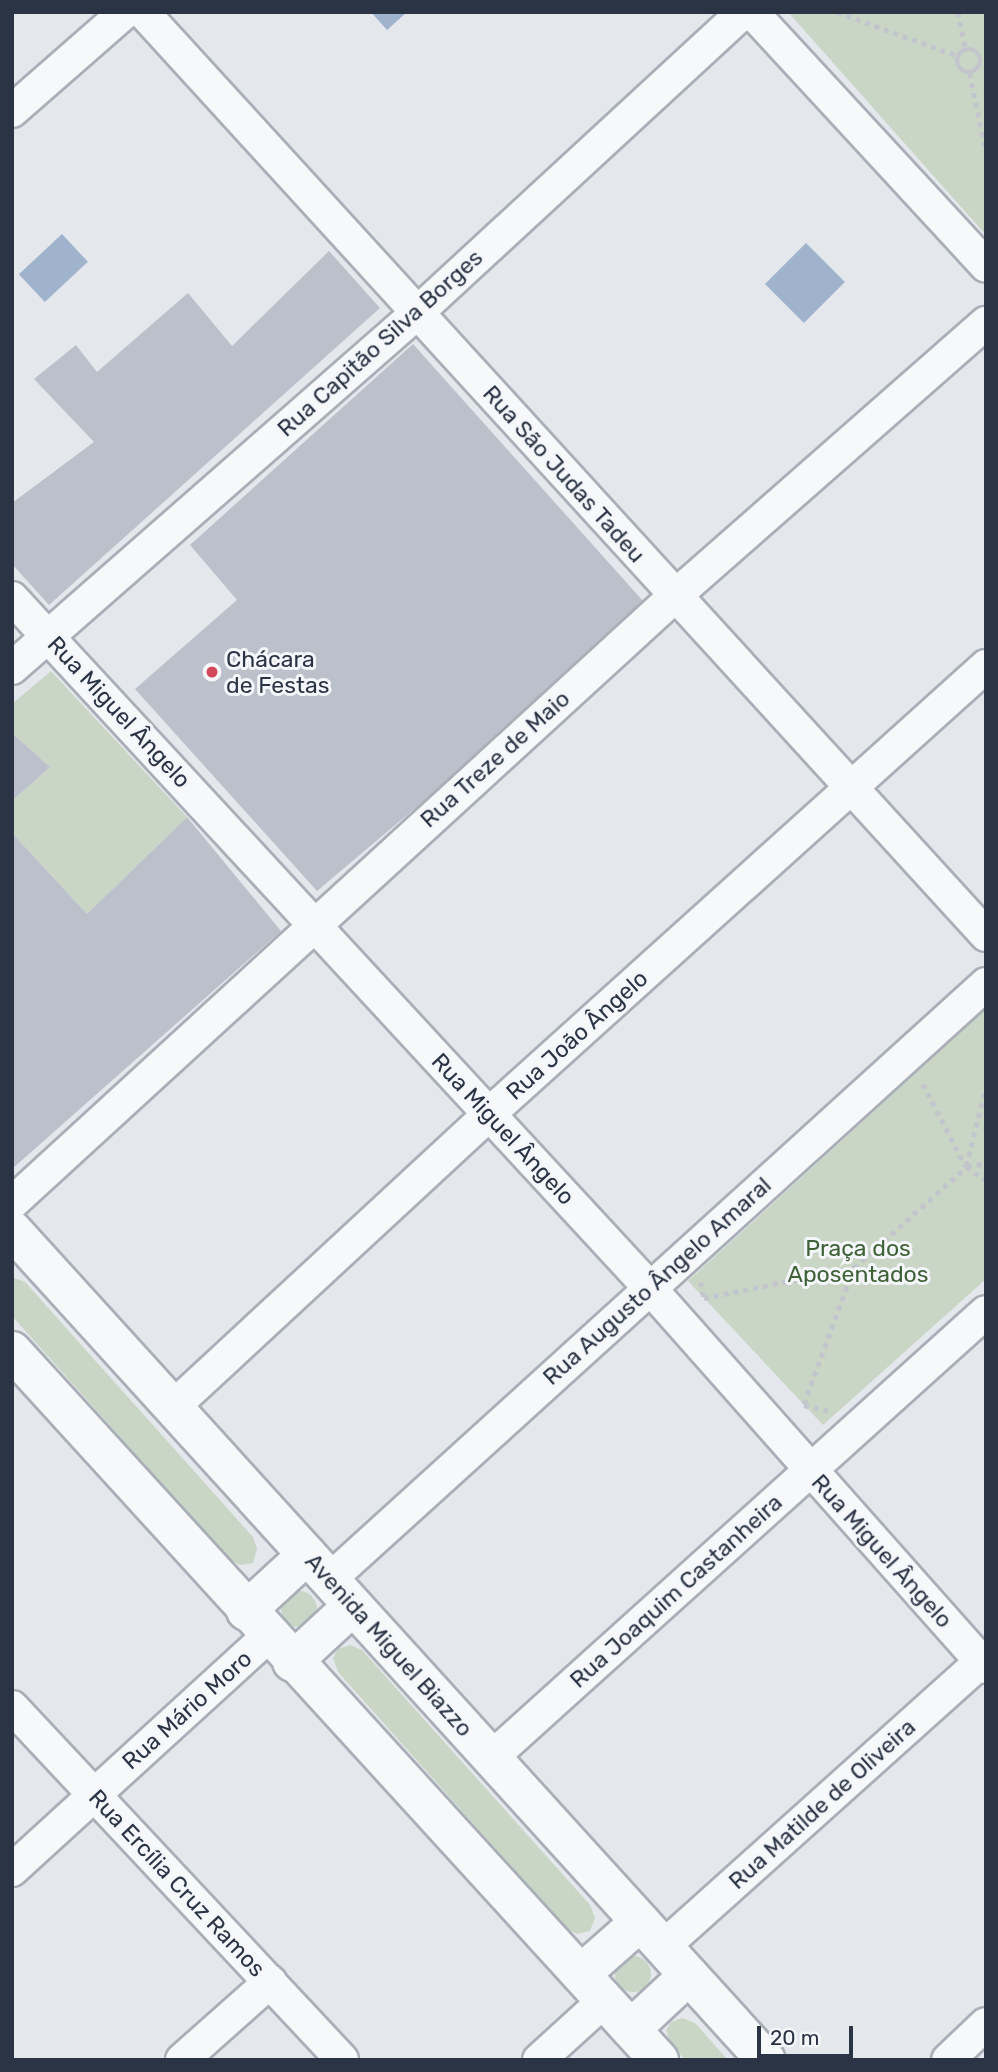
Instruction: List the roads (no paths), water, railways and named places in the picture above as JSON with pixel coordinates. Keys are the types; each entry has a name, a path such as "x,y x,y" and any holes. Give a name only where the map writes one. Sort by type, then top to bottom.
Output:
{"street":[{"path":"12,111 125,12"},
{"name":"Rua São Judas Tadeu","path":"143,12 986,935"},
{"name":"Rua Capitão Silva Borges","path":"12,668 417,313 743,12"},
{"path":"752,12 986,266"},
{"name":"Rua Treze de Maio","path":"14,1227 313,923 675,596 986,323"},
{"name":"Rua Miguel Ângelo","path":"12,598 649,1287 983,1664"},
{"name":"Rua João Ângelo","path":"173,1407 489,1114 986,666"},
{"name":"Rua Augusto Ângelo Amaral","path":"330,1580 649,1287 986,984"},
{"name":"Avenida Miguel Biazzo","path":"14,1227 173,1407 766,2060"},
{"name":"Rua Joaquim Castanheira","path":"491,1758 986,1312"},
{"path":"12,1352 659,2060"},
{"path":"269,1636 330,1580"},
{"path":"269,1636 330,1580"},
{"name":"Rua Mário Moro","path":"12,1870 269,1636"},
{"name":"Rua Matilde de Oliveira","path":"652,1934 983,1664"},
{"name":"Rua Ercília Cruz Ramos","path":"12,1707 342,2060"},
{"path":"540,2060 593,1987 652,1934"},
{"path":"631,2029 689,1975"},
{"path":"182,2060 270,1982"},
{"path":"948,2060 986,2024"}],"water":[{"path":"371,12 407,12 387,30"},
{"path":"62,234 88,262 45,302 19,274"},
{"path":"806,243 845,282 804,323 765,284"}],"place":[{"name":"Chácara de Festas","path":"212,672"}],"park label":[{"name":"Praça dos Aposentados","path":"858,1261"}]}
